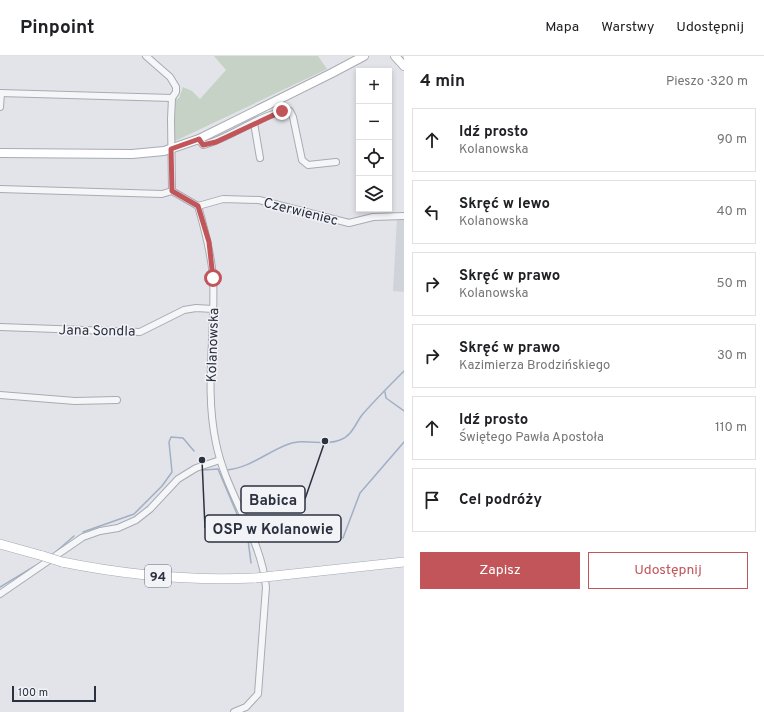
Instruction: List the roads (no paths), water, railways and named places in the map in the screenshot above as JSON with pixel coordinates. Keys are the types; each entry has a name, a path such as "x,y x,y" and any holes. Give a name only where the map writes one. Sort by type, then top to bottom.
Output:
{"main road":[{"path":"0,153 132,154 171,149 199,139 345,67 364,56"},
{"path":"395,56 404,66"},
{"name":"94","path":"0,544 62,562 90,568 148,576 202,579 255,578 404,562"}],"street":[{"path":"146,56 174,83 176,92 172,98 172,191"},
{"path":"0,107 1,93 172,98"},
{"path":"199,139 203,145 216,142 254,123 276,114 290,111 293,118 302,160 308,165 336,162"},
{"path":"254,123 260,158"},
{"path":"0,189 162,194 172,191 198,206"},
{"name":"Czerwieniec","path":"198,206 223,199 259,200 349,223 373,218 404,216"},
{"name":"Kolanowska","path":"198,206 209,242 213,278 210,406 220,460 238,507 258,549 264,570 266,587 258,694 246,707 234,712"},
{"name":"Jana Sondla","path":"0,327 140,332 184,310 196,308 213,309"},
{"path":"0,395 75,401 117,400"},
{"path":"0,594 83,537 100,531 118,528 136,520 150,509 178,479 196,468 220,460"}],"waterway":[{"path":"227,470 243,466 279,448 293,443 327,443 334,442 348,436 367,409 404,371"},
{"path":"385,392 386,398 404,411"},
{"path":"83,532 134,514 162,486 172,472 169,442 171,437 183,438 194,451"},
{"path":"343,538 360,493 404,442"},
{"path":"203,470 218,469 248,540 251,563"},
{"path":"51,556 74,536"},
{"path":"0,587 40,563"}],"place":[{"name":"Babica","path":"325,441"},
{"name":"OSP w Kolanowie","path":"202,460"}]}
